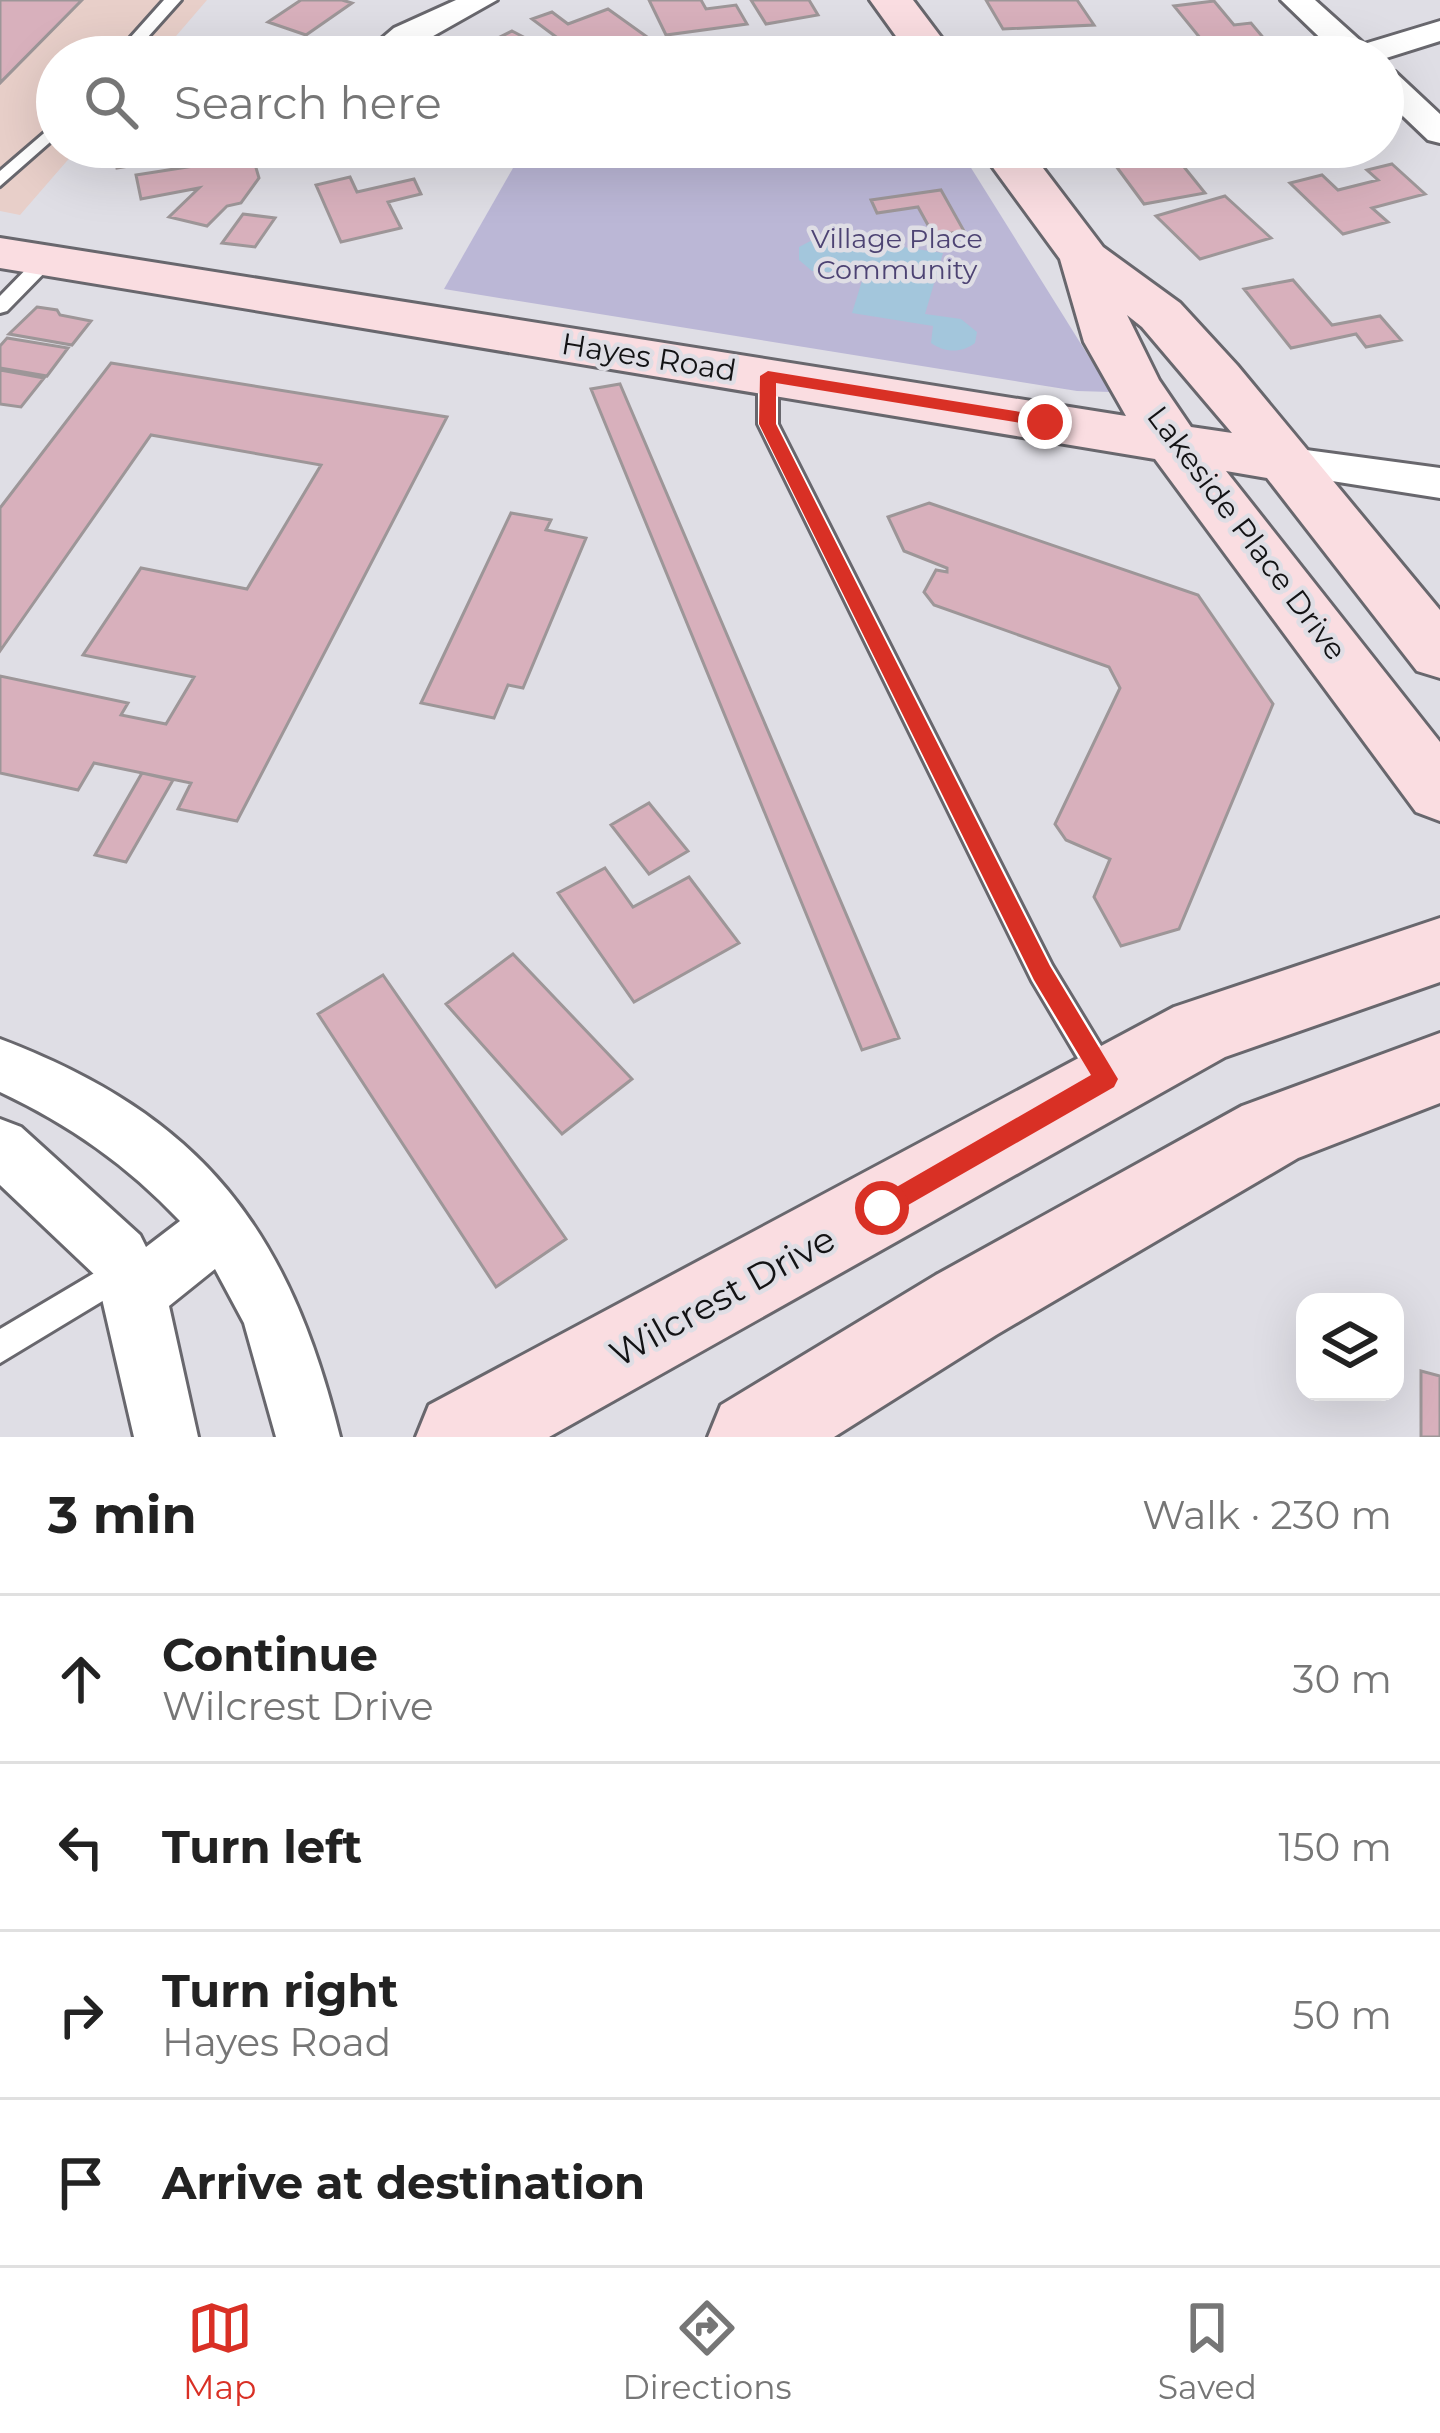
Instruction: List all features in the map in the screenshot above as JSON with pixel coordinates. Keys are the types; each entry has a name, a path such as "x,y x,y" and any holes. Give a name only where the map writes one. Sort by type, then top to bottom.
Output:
{"street":[{"path":"404,36 481,0"},
{"path":"890,0 918,36"},
{"path":"1298,0 1337,36"},
{"path":"1404,43 1440,31"},
{"path":"1404,72 1440,68"},
{"path":"1404,96 1440,133"},
{"name":"Lakeside Place Drive","path":"1018,168 1085,258 1161,315 1439,652"},
{"name":"Hayes Road","path":"23,256 1440,483"},
{"name":"Lakeside Place Drive","path":"1085,258 1090,296 1125,368 1175,443 1440,793"},
{"path":"993,413 1140,474 1237,523"},
{"path":"1344,662 1439,652"},
{"name":"Wilcrest Drive","path":"461,1437 1202,1030 1440,950"},
{"path":"0,1065 85,1102 129,1132 196,1196 250,1263 287,1350 308,1437"},
{"path":"753,1437 967,1305 1270,1132 1440,1068"},
{"path":"0,1146 105,1242 130,1282 166,1437"},
{"path":"130,1282 221,1227"}],"lane":[{"path":"140,36 173,0"},
{"path":"0,182 36,147"},
{"path":"0,307 23,256"},
{"path":"768,376 768,424 1042,973 1106,1079"},
{"path":"0,1347 130,1282"}],"shaded area":[{"path":"0,0 207,0 176,36 36,36 36,168 61,168 20,215 0,211"}],"green space":[{"name":"Village Place Community","path":"513,168 971,168 1111,392 1077,391 444,289"}],"water":[{"path":"822,235 943,253 925,314 961,319 977,332 975,343 948,350 931,343 933,326 852,313 866,268 852,264 844,273 812,271 799,260 799,247"}],"building":[{"path":"0,0 82,0 46,36 36,36 36,47 0,83"},
{"path":"301,0 352,3 306,35 268,22"},
{"path":"649,0 701,0 706,9 736,5 747,24 666,35"},
{"path":"751,0 809,0 818,15 766,24"},
{"path":"986,0 1077,0 1094,25 1003,29"},
{"path":"1214,1 1234,25 1251,23 1262,36 1199,36 1174,6"},
{"path":"608,9 646,36 555,36 532,19 552,12 568,24"},
{"path":"181,168 256,168 259,178 241,203 227,206 207,226 169,217 199,188 141,199 136,175"},
{"path":"1117,168 1185,168 1205,193 1144,204"},
{"path":"1396,168 1425,194 1372,208 1388,222 1343,234 1290,183 1322,175 1338,190 1378,180 1367,170"},
{"path":"350,177 357,192 414,179 421,194 388,202 401,228 341,242 316,185"},
{"path":"941,190 964,231 934,236 918,207 877,213 871,200"},
{"path":"1225,196 1271,238 1200,259 1156,216"},
{"path":"243,214 275,218 255,247 222,243"},
{"path":"1293,280 1332,325 1380,316 1401,340 1366,347 1356,334 1291,348 1244,289"},
{"path":"37,307 91,321 72,345 9,334"},
{"path":"7,338 68,348 47,376 0,368 0,346"},
{"path":"111,363 447,417 237,821 178,809 191,783 94,763 78,790 0,773 0,676 128,703 121,715 166,724 194,677 83,655 141,568 247,589 321,465 151,435 0,651 0,508"},
{"path":"0,370 44,378 21,407 0,404"},
{"path":"620,384 899,1038 862,1050 591,389"},
{"path":"929,503 1198,595 1273,704 1179,929 1121,946 1094,897 1110,859 1066,840 1055,824 1120,688 1109,667 934,605 924,592 936,570 947,572 947,568 904,551 888,517"},
{"path":"511,513 551,520 546,530 586,538 523,688 508,685 494,718 421,703"},
{"path":"142,773 173,780 126,862 95,855"},
{"path":"649,803 688,851 649,874 611,825"},
{"path":"605,868 633,907 689,877 739,943 634,1002 558,893"},
{"path":"513,954 632,1079 562,1134 446,1004"},
{"path":"383,975 566,1239 496,1287 318,1014"},
{"path":"1421,1371 1440,1376 1440,1437 1421,1437"}],"route":[{"path":"882,1208 1106,1079 1042,973 768,424 768,376 1045,422"}]}
